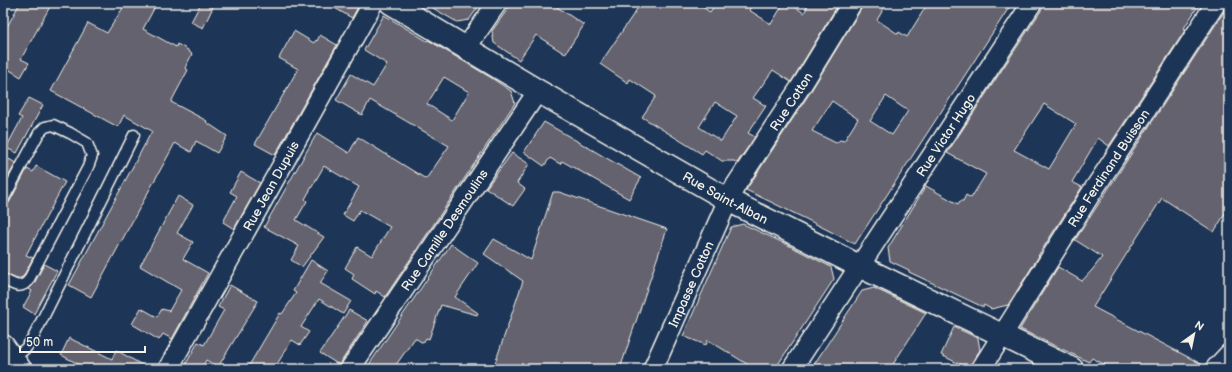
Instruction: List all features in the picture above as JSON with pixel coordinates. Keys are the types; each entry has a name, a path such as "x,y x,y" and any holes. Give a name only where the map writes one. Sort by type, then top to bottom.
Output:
{"street":[{"name":"Rue Jean Dupuis","path":"168,369 373,3"},
{"name":"Rue Saint-Alban","path":"391,3 538,91 728,200 1072,369"},
{"path":"466,48 497,3"},
{"name":"Rue Cotton","path":"728,200 736,185 803,83 852,3"},
{"name":"Rue Victor Hugo","path":"792,369 1032,3"},
{"name":"Rue Ferdinand Buisson","path":"981,369 1090,195 1216,3"},
{"name":"Rue Camille Desmoulins","path":"350,369 538,91"},
{"name":"Impasse Cotton","path":"653,369 728,200"},
{"path":"1216,369 1229,354"}],"lane":[{"path":"3,200 39,133 45,127 53,125 70,133 87,144 92,156 88,167 28,281 25,284 18,286 12,285 3,279"},
{"path":"12,358 26,348 33,338 134,136"}],"building":[{"path":"20,3 52,3 21,59 29,63 21,77 3,66 3,34"},
{"path":"126,3 157,3 143,29 176,47 177,44 192,54 185,68 188,70 171,102 207,121 206,122 227,136 217,153 196,141 191,152 175,143 91,297 69,285 152,131 124,115 118,127 51,91 88,23 107,33"},
{"path":"201,3 215,3 203,28 191,22"},
{"path":"326,3 360,3 352,18"},
{"path":"424,3 481,3 469,20 457,22"},
{"path":"512,3 551,3 584,25 565,54 536,35 519,60 494,43 492,31"},
{"path":"641,3 696,3 710,12 716,3 754,3 749,10 771,24 784,3 789,3 804,13 809,3 839,3 791,82 773,70 753,98 766,106 748,133 755,137 737,163 734,161 722,161 705,150 702,154 642,117 656,96 630,79 628,83 600,64","holes":["715,102 737,116 721,141 699,127"]},
{"path":"863,3 887,3 877,20 898,34 899,32 907,37 928,3 1012,3 855,244 746,190 809,94 861,9","holes":["886,96 908,111 892,135 870,121","832,101 858,119 844,141 840,140 836,143 812,131"]},
{"path":"1046,3 1200,3 1184,28 1186,29 1109,146 1098,138 1072,182 1082,187 1008,305 991,309 984,305 983,307 909,272 909,270 890,261 888,248 926,186 958,204 960,201 963,201 966,195 971,198 986,174 947,153","holes":["1044,104 1076,124 1049,169 1014,150"]},
{"path":"1229,4 1229,207 1214,232 1162,198 1093,307 1205,366 1204,369 1113,369 1092,358 1089,362 1020,329 1058,267 1082,281 1102,257 1075,240"},
{"path":"384,15 490,77 511,91 515,103 385,297 376,291 375,294 352,279 354,274 345,268 357,247 372,256 390,227 360,210 353,221 343,215 359,187 324,166 305,199 307,201 296,220 324,237 302,267 291,260 299,246 264,227 317,133 349,153 358,137 426,179 449,146 370,100 362,115 336,100 351,74 373,87 387,64 364,50","holes":["444,77 469,92 452,120 427,104"]},
{"path":"294,31 314,43 320,35 337,45 275,155 255,144 298,69 279,58"},
{"path":"29,98 43,105 17,153 6,148 22,118 18,116"},
{"path":"544,122 641,178 629,199 562,161 560,164 550,158 544,166 524,152"},
{"path":"512,153 529,164 517,183 525,189 513,206 486,188"},
{"path":"3,156 16,163 3,186"},
{"path":"36,166 65,182 26,255 33,258 23,277 17,279 3,273 3,206 9,203 27,169 33,172"},
{"path":"241,172 260,183 234,229 223,222 237,196 230,192"},
{"path":"553,192 559,192 667,229 620,369 493,369 523,281 484,254 494,239 531,260"},
{"path":"178,196 193,205 177,233 193,242 183,259 208,273 172,339 163,334 159,340 132,324 141,308 157,317 162,309 169,311 181,290 140,266"},
{"path":"743,224 831,267 834,279 775,369 755,369 708,340 706,345 683,336 731,227"},
{"path":"451,244 478,263 455,297 478,313 477,315 441,305 429,339 426,338 423,343 415,338 393,369 366,369"},
{"path":"311,260 328,271 320,283 351,301 343,314 319,299 301,327 309,332 300,345 292,340 274,369 247,369 280,313 282,314 296,293 293,291"},
{"path":"44,264 57,271 34,314 23,307 32,291 29,289 34,284"},
{"path":"230,285 258,301 218,367 206,360 201,369 183,369 198,342 204,345 224,310 218,307"},
{"path":"874,288 926,313 890,369 811,369 862,291"},
{"path":"349,310 368,321 339,365 320,353"},
{"path":"954,327 978,338 980,350 968,368 941,355"},
{"path":"69,338 112,359 116,350 149,369 88,369 61,355"}]}
